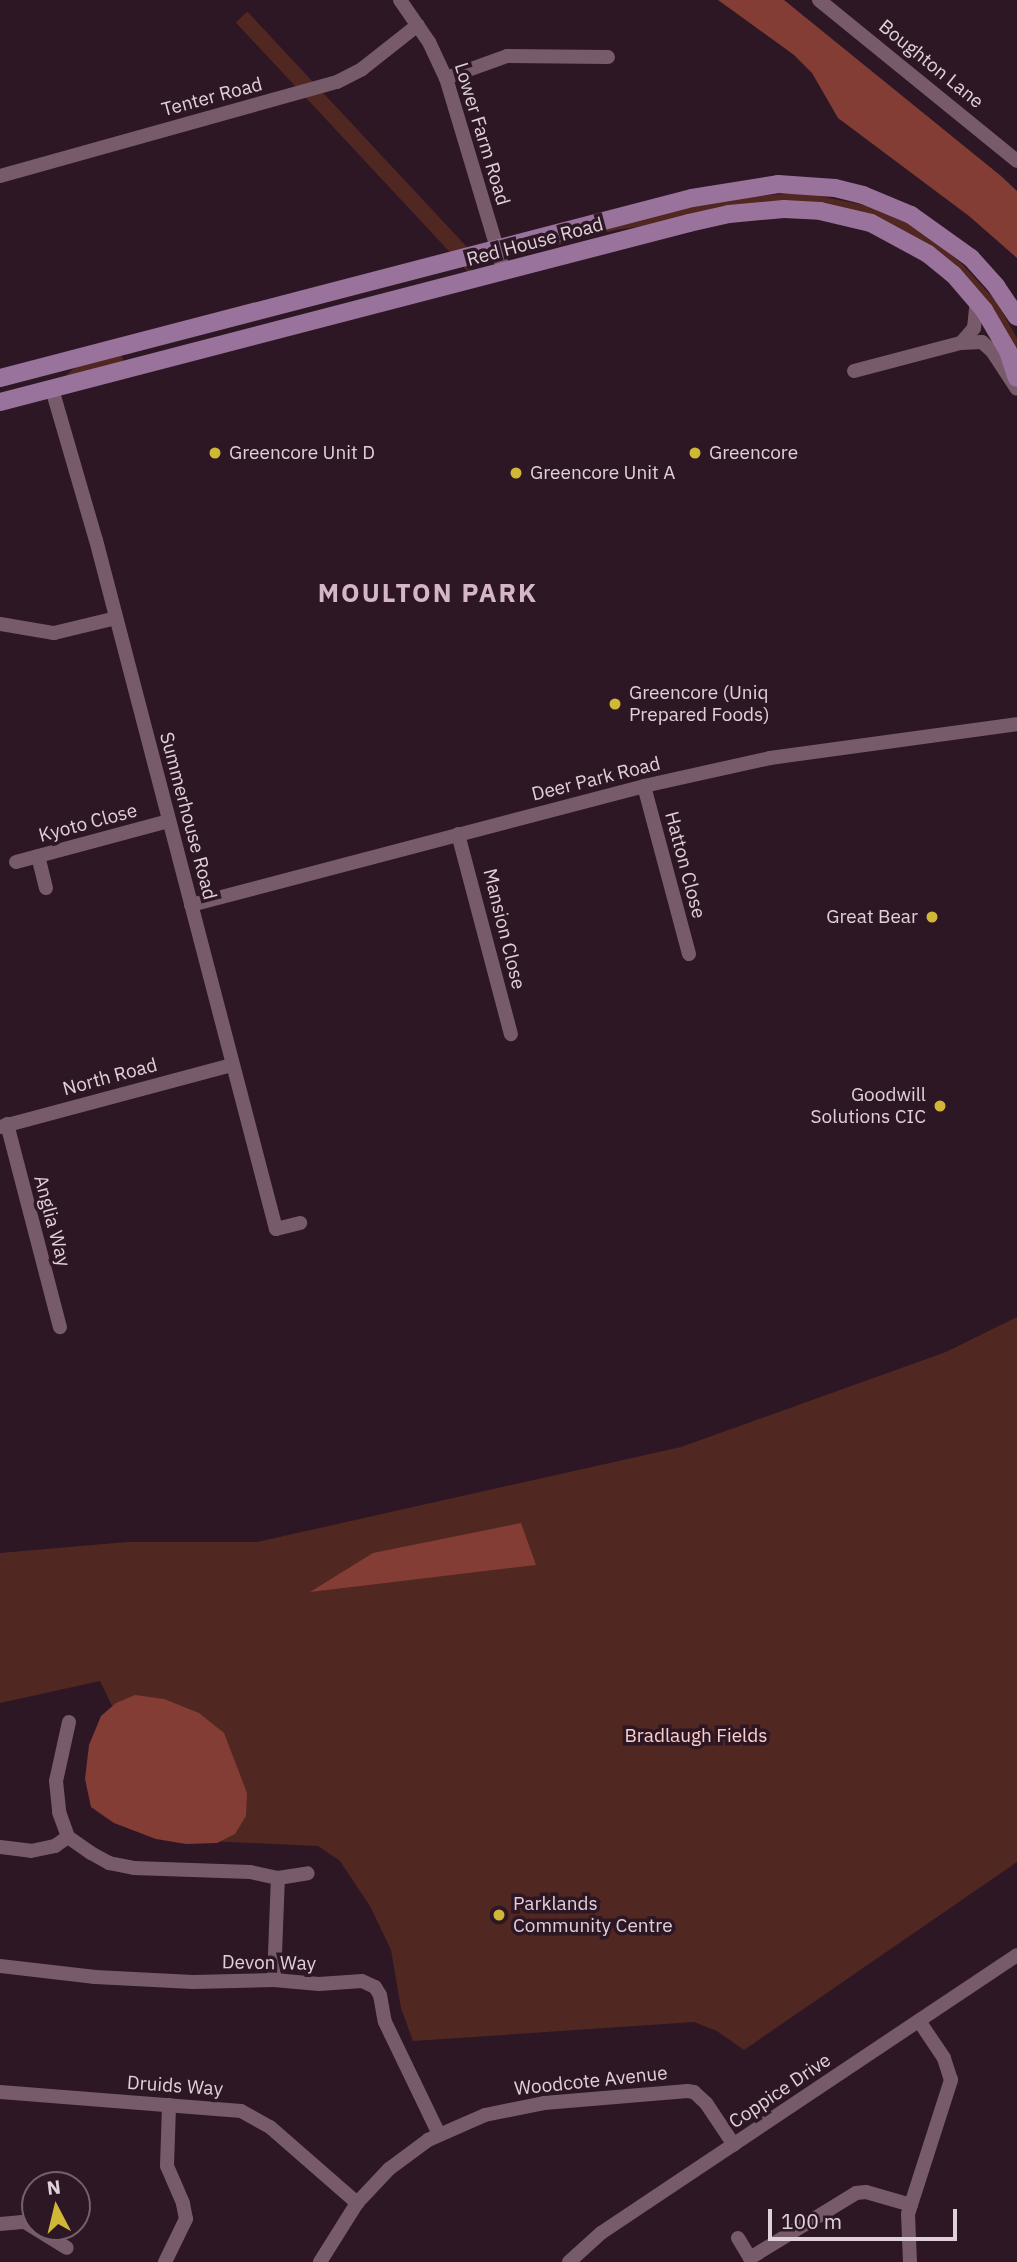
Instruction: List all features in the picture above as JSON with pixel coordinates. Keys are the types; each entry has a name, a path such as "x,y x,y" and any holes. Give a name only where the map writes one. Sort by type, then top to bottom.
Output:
{"main road":[{"path":"0,378 692,198 750,186 806,184 863,195 888,204 933,228 983,270 1017,317"},
{"name":"Red House Road","path":"0,402 729,214 804,209 850,217 888,230 939,263 977,300 1001,336 1017,378"},
{"path":"0,386 32,378 43,380 52,389"}],"street":[{"name":"Lower Farm Road","path":"400,0 418,24 446,78 504,271"},
{"name":"Boughton Lane","path":"819,0 1017,161"},
{"name":"Tenter Road","path":"0,176 337,82 362,69 418,24"},
{"path":"446,78 485,61 507,56 608,57"},
{"path":"961,343 974,328 977,300"},
{"path":"854,371 961,343 982,342 992,351 1017,389"},
{"name":"Summerhouse Road","path":"52,389 116,618 276,1229 300,1223"},
{"path":"0,624 54,633 116,618"},
{"path":"930,734 979,720 1017,715"},
{"name":"Deer Park Road","path":"191,905 644,786 770,758 1017,724"},
{"name":"Hatton Close","path":"644,786 689,954"},
{"name":"Kyoto Close","path":"16,862 169,821"},
{"name":"Mansion Close","path":"458,834 511,1034"},
{"path":"37,856 46,888"},
{"name":"North Road","path":"3,1125 231,1065"},
{"name":"Anglia Way","path":"3,1125 60,1327"},
{"path":"69,1722 56,1781 59,1812 68,1837 109,1863 153,1869 250,1872 278,1878 308,1873"},
{"path":"0,1847 31,1851 55,1846 68,1837"},
{"path":"274,1980 278,1878"},
{"name":"Coppice Drive","path":"569,2262 601,2233 1017,1955"},
{"name":"Devon Way","path":"0,1966 94,1976 193,1982 274,1980 319,1984 362,1981 375,1987 385,2022 439,2134"},
{"path":"909,2262 908,2225 911,2205 951,2080 944,2058 919,2021"},
{"name":"Woodcote Avenue","path":"320,2262 357,2203 395,2164 439,2134 485,2115 517,2107 687,2091 700,2096 734,2145"},
{"name":"Druids Way","path":"0,2092 218,2107 251,2115 357,2203"},
{"path":"165,2262 186,2219 183,2203 167,2166 169,2105"},
{"path":"738,2238 751,2260 856,2193 866,2192 911,2205"},
{"path":"0,2224 24,2222 68,2248"}],"green space":[{"path":"247,12 480,261 468,272 236,23"},
{"path":"804,193 869,206 909,224 937,243 962,264 996,301 1017,338 1017,355 985,300 851,210 649,225 616,230 523,254 521,251 701,204 746,196"},
{"path":"121,354 124,362 65,376 78,365"},
{"name":"Bradlaugh Fields","path":"1017,1317 1017,1862 744,2050 717,2031 694,2022 413,2041 401,2008 391,1950 370,1906 340,1861 318,1846 208,1841 114,1710 100,1681 0,1703 0,1553 127,1542 257,1542 681,1447 946,1352"}],"shaded area":[{"path":"718,0 784,0 1001,176 1017,191 1017,258 969,216 838,118 812,73 794,55"},
{"path":"521,1523 536,1565 310,1592 373,1553"},
{"path":"135,1695 164,1699 199,1713 224,1733 247,1793 246,1816 235,1834 217,1843 186,1844 156,1839 114,1823 91,1807 85,1779 89,1745 101,1716 116,1703"}],"place":[{"name":"Greencore Unit D","path":"215,453"},
{"name":"Greencore","path":"695,453"},
{"name":"Greencore Unit A","path":"516,473"},
{"name":"Greencore (Uniq Prepared Foods)","path":"615,704"},
{"name":"Great Bear","path":"932,917"},
{"name":"Goodwill Solutions CIC","path":"940,1106"},
{"name":"Parklands Community Centre","path":"499,1915"}],"district":[{"name":"MOULTON PARK","path":"428,593"}]}
